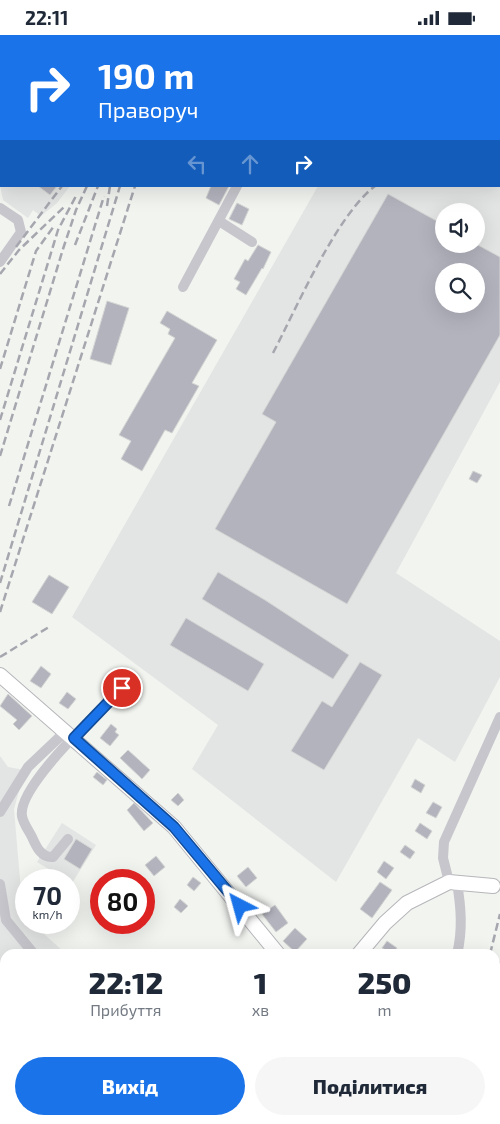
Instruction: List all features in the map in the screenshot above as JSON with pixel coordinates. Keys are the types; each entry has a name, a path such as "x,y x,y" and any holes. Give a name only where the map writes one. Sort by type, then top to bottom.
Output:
{"highway":[{"path":"0,675 174,827 274,949"},
{"path":"363,949 385,923 407,903 453,883 493,886"}],"street":[{"path":"183,287 236,187"},
{"path":"0,208 18,220 21,232 0,262"},
{"path":"219,221 252,242"},
{"path":"0,812 28,767 70,735 122,688"},
{"path":"458,949 461,909 443,857 444,842 500,717"},
{"path":"68,839 53,857 48,857 38,848 22,816 25,799 42,770 70,735"},
{"path":"0,884 6,920 30,949"}],"shaded area":[{"path":"0,187 69,187 57,203 41,216 33,210 28,218 3,200"},
{"path":"317,187 500,187 500,382 396,573 500,641 500,677 455,762 418,738 336,882 192,769 218,725 72,617"},
{"path":"0,756 8,767 25,770 14,809 19,869 15,869 15,934 44,934 61,949 0,949"},
{"path":"62,823 96,845 80,870 49,869 37,862"}],"building":[{"path":"39,187 56,187 50,195"},
{"path":"211,187 228,187 219,205 206,198"},
{"path":"388,194 435,220 435,253 485,253 485,249 500,257 500,335 347,604 215,529 276,422 262,414"},
{"path":"237,203 249,209 242,225 229,219"},
{"path":"258,245 271,252 263,269 246,295 236,289 240,282 234,279 245,259 248,261"},
{"path":"107,301 129,308 111,365 90,359"},
{"path":"167,311 217,340 192,383 199,386 172,433 165,430 142,471 121,459 131,441 119,435 175,338 168,334 170,329 160,323"},
{"path":"473,471 482,475 477,483 469,479"},
{"path":"218,572 265,600 349,655 333,679 202,599"},
{"path":"49,575 69,587 52,614 32,602"},
{"path":"186,618 264,664 248,691 170,645"},
{"path":"360,662 382,675 324,770 291,751 322,701 332,707"},
{"path":"41,666 51,674 41,688 30,681"},
{"path":"67,692 76,699 68,709 59,703"},
{"path":"8,694 32,716 19,730 13,724 17,720 0,706"},
{"path":"111,724 117,729 115,732 119,735 110,746 100,738"},
{"path":"128,750 150,770 142,779 120,758"},
{"path":"97,772 107,780 103,785 93,777"},
{"path":"415,779 425,785 421,793 411,787"},
{"path":"178,793 184,800 178,806 171,800"},
{"path":"433,802 442,807 436,818 426,813"},
{"path":"134,803 153,823 144,831 127,810"},
{"path":"420,823 432,831 427,839 415,831"},
{"path":"76,839 92,849 80,869 64,859"},
{"path":"405,845 415,852 410,859 400,852"},
{"path":"156,856 165,867 155,875 155,869 148,869 145,865"},
{"path":"384,861 394,868 386,879 377,872"},
{"path":"248,867 257,878 246,887 237,876"},
{"path":"193,877 201,883 194,891 187,885"},
{"path":"380,882 392,890 372,918 360,909"},
{"path":"180,899 188,906 181,913 174,907"},
{"path":"275,905 288,923 276,932 262,914"},
{"path":"295,928 307,939 298,949 292,949 283,941"},
{"path":"387,941 397,948 384,949 382,948"}],"railway":[{"path":"16,247 61,187"},
{"path":"0,456 63,249 76,210 87,187"},
{"path":"75,245 98,187"},
{"path":"107,206 110,187"},
{"path":"0,583 120,187"},
{"path":"0,612 135,187"},
{"path":"273,353 318,263 346,218 360,200 374,187"},
{"path":"0,420 58,230 77,194"},
{"path":"9,506 104,196"},
{"path":"0,274 19,250 64,207"},
{"path":"0,369 36,251 54,226"},
{"path":"0,657 49,627"},
{"path":"491,949 500,914"}],"route":[{"path":"122,688 74,738 174,827 240,906"}]}
